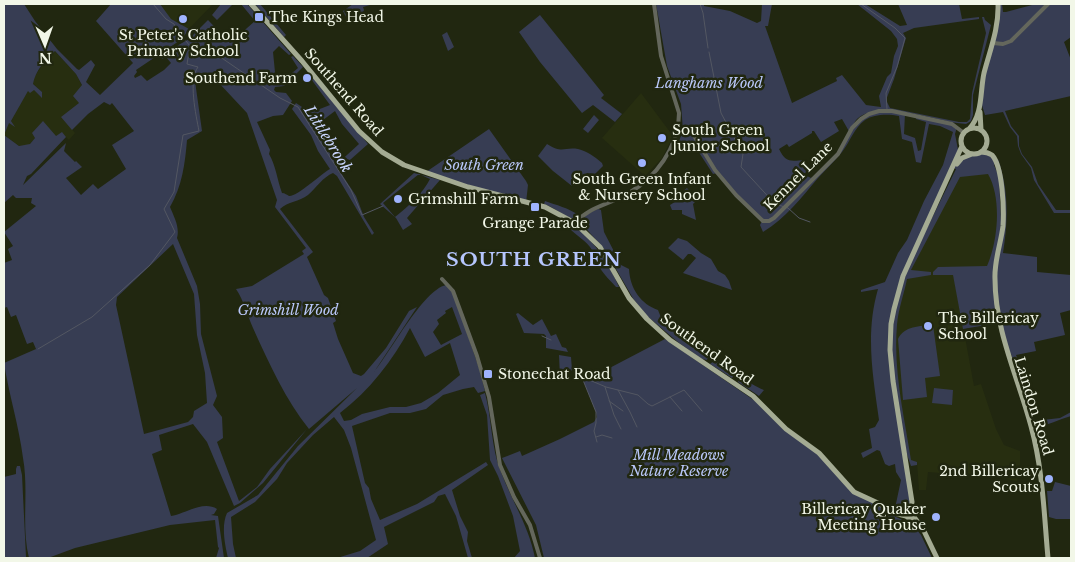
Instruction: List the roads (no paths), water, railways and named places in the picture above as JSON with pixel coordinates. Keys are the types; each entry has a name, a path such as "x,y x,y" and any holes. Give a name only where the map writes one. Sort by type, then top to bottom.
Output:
{"main road":[{"name":"Southend Road","path":"251,4 302,61 361,134 390,158 404,165 468,187 545,207 575,223 600,247 629,298 647,320 670,340 752,396 786,429 819,453 854,492 882,505 894,513 906,516"},
{"path":"972,154 962,146 961,140 975,122 984,73 993,42 998,4"},
{"path":"953,168 962,158 981,152 985,148 987,140 982,130 980,99"},
{"path":"967,131 976,128 982,130"},
{"path":"937,558 923,529 914,518 915,513 911,510 911,492 891,360 891,324 903,276 962,146"},
{"name":"Laindon Road","path":"981,152 989,154 995,160 1001,186 1003,225 994,276 999,321 1007,355 1023,398 1039,460 1048,558"},
{"path":"911,510 907,511 906,516 910,519 914,518"}],"street":[{"path":"575,223 586,212 621,198 648,179 670,151 678,128 679,113 661,56 654,4"},
{"path":"993,42 1003,44 1011,41 1048,4"},
{"name":"Kennel Lane","path":"678,128 690,131 714,170 763,221 769,221 774,218 811,182 842,149 856,124 869,114 879,111 892,111 952,124 967,131"},
{"path":"442,279 453,291 477,356 488,397 500,465 514,497 530,525 540,558"}],"waterway":[{"name":"Littlebrook","path":"153,4 166,19 174,24 182,37"},
{"path":"700,4 708,48"},
{"path":"861,4 895,28 905,38 897,67 886,93 887,109"},
{"name":"Littlebrook","path":"186,41 190,46 213,52 280,98 298,107 351,190 362,215 383,206"},
{"path":"38,349 92,317 150,265 175,232 164,209 174,192 183,135 199,131 193,89 195,73 198,67 187,64 190,46"},
{"path":"709,52 721,113 743,154 741,167 775,204 788,208 799,218 810,222"},
{"path":"542,336 551,340"},
{"path":"597,442 594,431 596,412 583,380 587,379 606,387 638,395 652,406 684,390 702,411"},
{"path":"605,387 614,415 621,429"},
{"path":"618,390 637,427"},
{"path":"670,397 682,411"},
{"path":"609,401 623,411"},
{"path":"596,437 602,435 612,438"}],"place":[{"name":"The Kings Head","path":"259,17"},
{"name":"St Peter's Catholic Primary School","path":"183,19"},
{"name":"Southend Farm","path":"307,78"},
{"name":"South Green Junior School","path":"662,138"},
{"name":"South Green Infant & Nursery School","path":"642,163"},
{"name":"Grimshill Farm","path":"398,199"},
{"name":"Grange Parade","path":"535,207"},
{"name":"The Billericay School","path":"928,326"},
{"name":"Stonechat Road","path":"488,374"},
{"name":"2nd Billericay Scouts","path":"1049,479"},
{"name":"Billericay Quaker Meeting House","path":"936,517"}],"district":[{"name":"SOUTH GREEN","path":"534,259"}],"park label":[{"name":"Langhams Wood","path":"709,83"},
{"name":"South Green","path":"484,165"},
{"name":"Grimshill Wood","path":"288,310"},
{"name":"Mill Meadows Nature Reserve","path":"679,464"}]}
